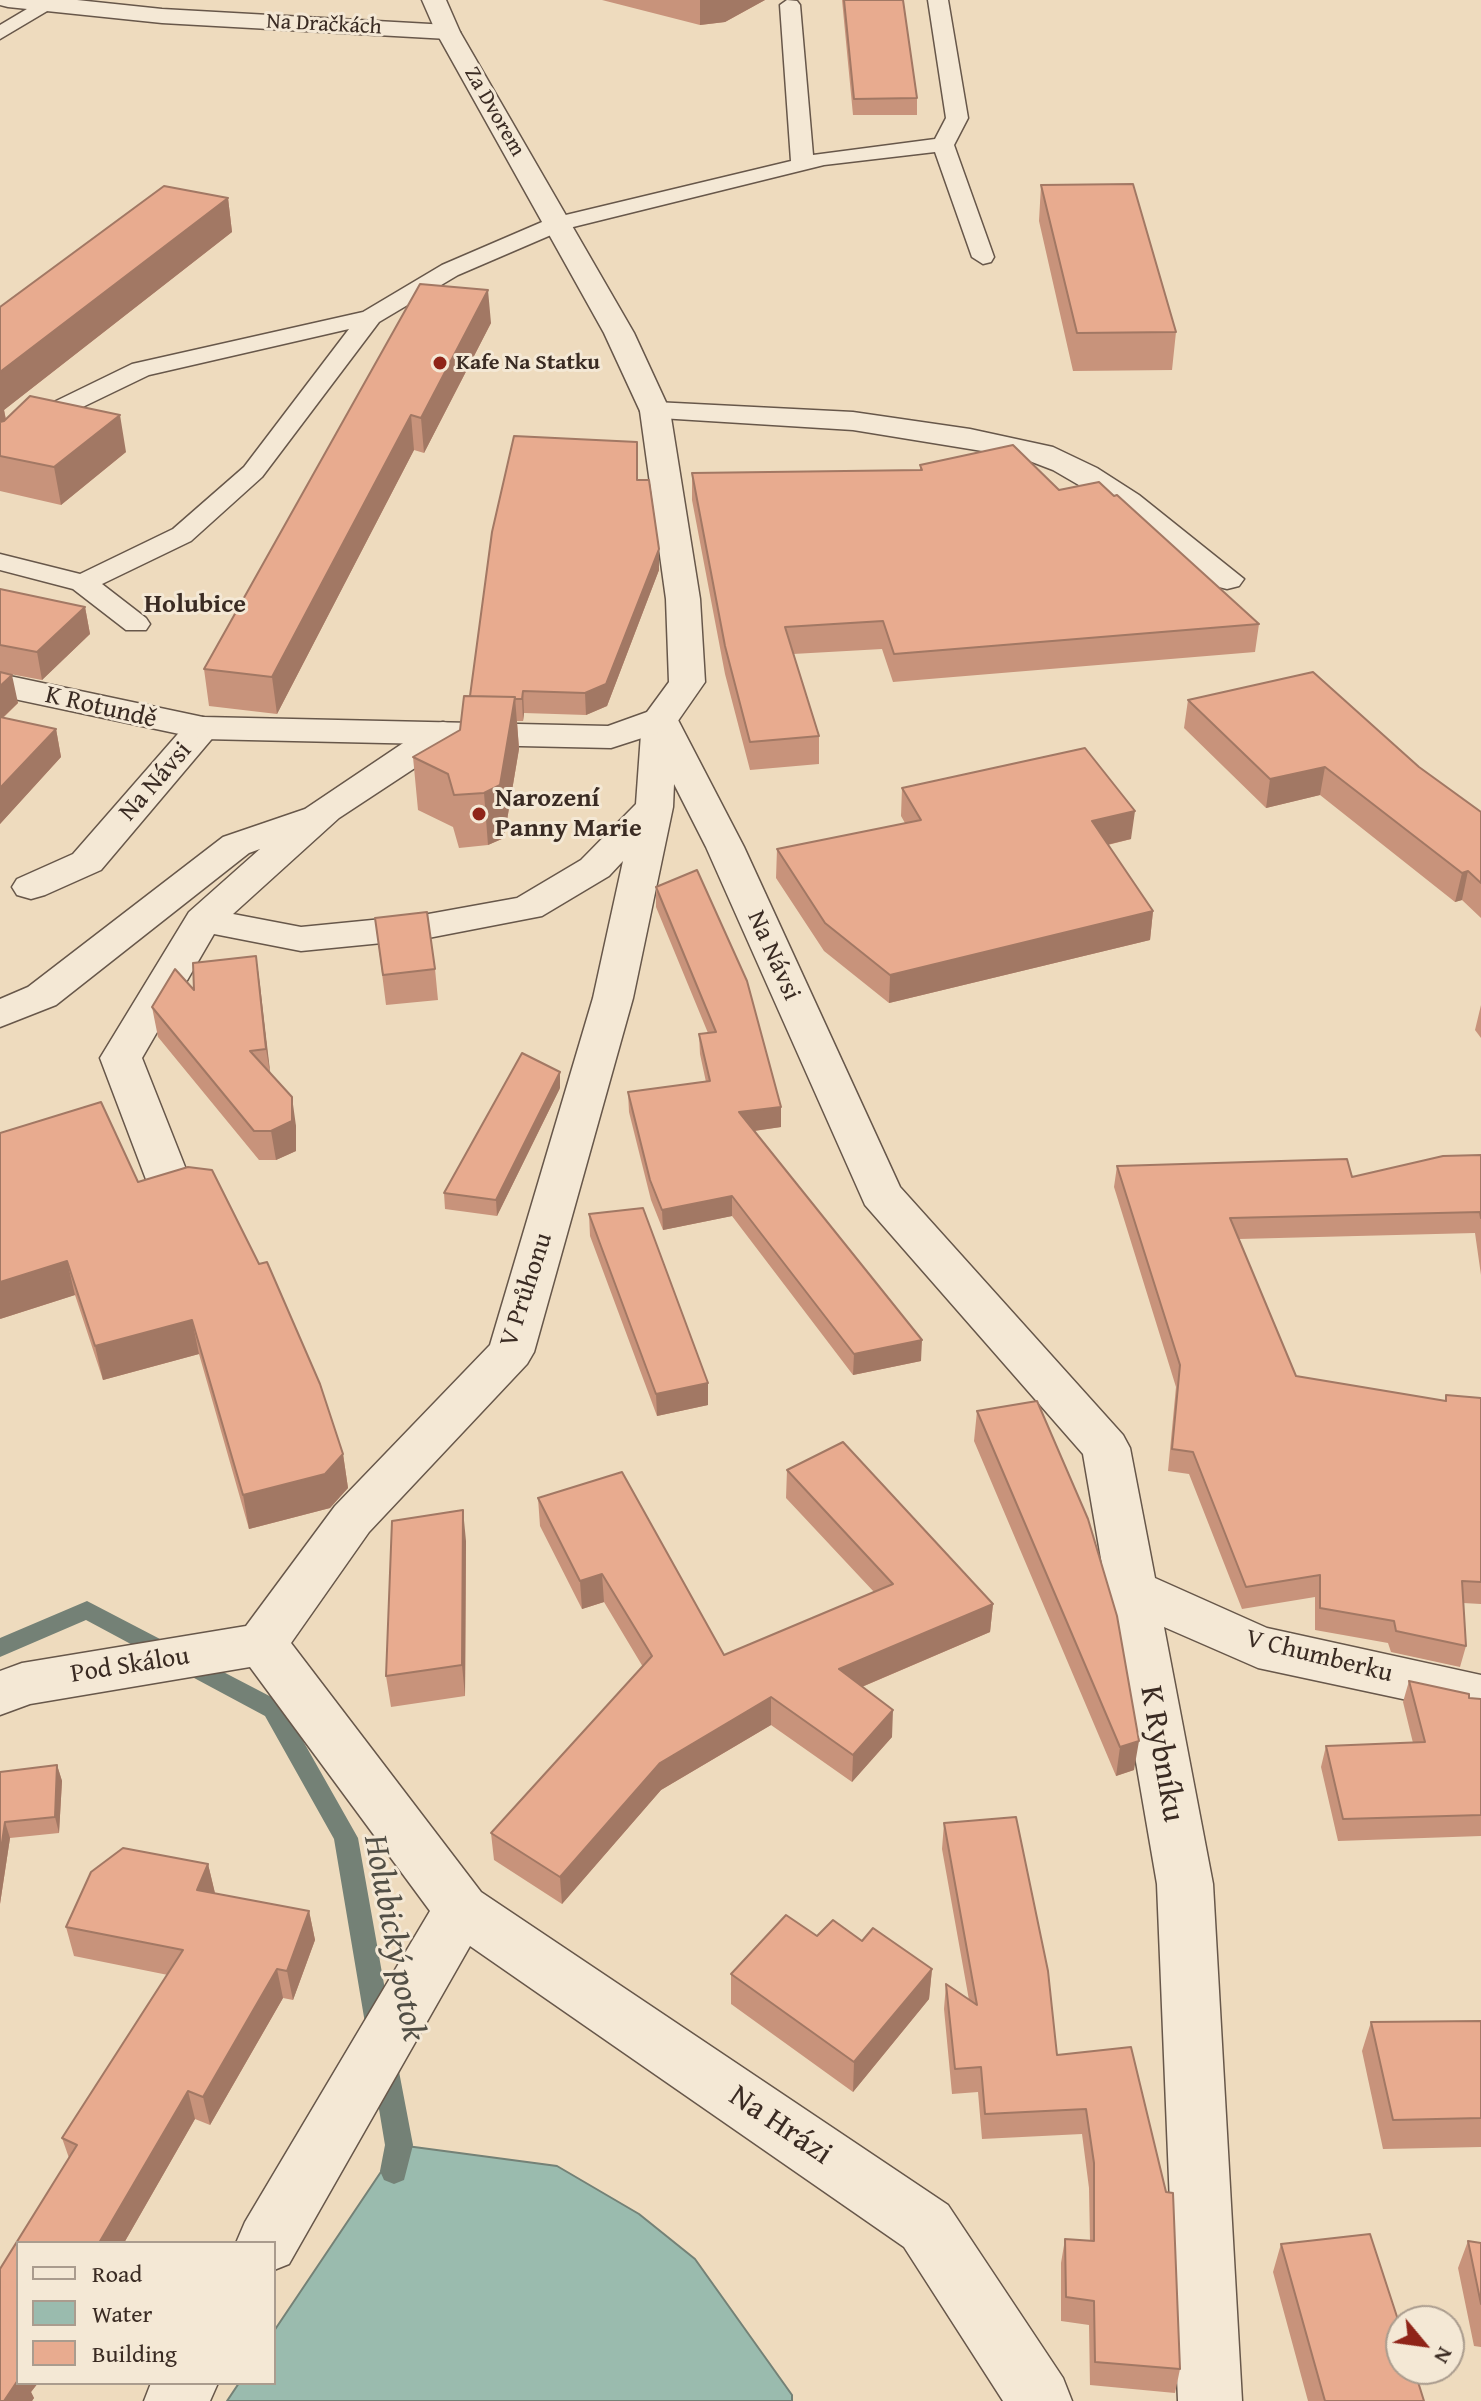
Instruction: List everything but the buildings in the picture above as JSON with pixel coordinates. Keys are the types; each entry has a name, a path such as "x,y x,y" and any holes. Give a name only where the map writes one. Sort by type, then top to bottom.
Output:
{"street":[{"name":"Na Dračkách","path":"8,0 133,6 448,32"},
{"name":"Za Dvorem","path":"434,0 448,32 619,333 655,411"},
{"path":"203,920 301,939 423,927 528,908 595,868 654,807 660,720 687,682 683,599 655,411 815,416 906,426 1004,444 1061,461 1098,482 1227,579"},
{"name":"K Rotundě","path":"0,685 203,728"},
{"name":"Na Návsi","path":"31,887 87,862 203,728 611,737 660,720 725,847 881,1194"},
{"path":"169,1182 121,1058 203,920 326,810 443,733"},
{"name":"V Průhonu","path":"262,1644 352,1519 511,1352 613,998 654,807"},
{"path":"0,1014 42,996 236,845 326,810"},
{"name":"K Rybníku","path":"881,1194 1106,1448 1185,1884 1210,2401"},
{"name":"V Chumberku","path":"1131,1589 1258,1647 1468,1692"},
{"name":"Pod Skálou","path":"0,1694 22,1684 262,1644"},
{"name":"Na Hrázi","path":"262,1644 461,1909 926,2226 1040,2401"},
{"path":"268,2241 461,1909"}],"lane":[{"path":"938,0 957,118 943,145 983,257"},
{"path":"0,33 49,4"},
{"path":"790,5 803,148 801,165"},
{"path":"0,451 26,425 141,369 371,317 450,270 557,224 801,165 943,145"},
{"path":"83,583 182,535 253,472 371,317"},
{"path":"0,562 83,583 136,624"}],"water":[{"path":"399,2145 557,2166 639,2214 695,2259 792,2395 792,2401 227,2401 238,2385 276,2385 276,2328"}],"waterway":[{"name":"Holubický potok","path":"0,1648 87,1610 273,1709 346,1838 379,2029"},
{"name":"Holubický potok","path":"384,2061 399,2145 394,2171"}],"place":[{"name":"Kafe Na Statku","path":"440,363"},
{"name":"Narození Panny Marie","path":"479,814"}],"district":[{"name":"Holubice","path":"195,605"}]}
